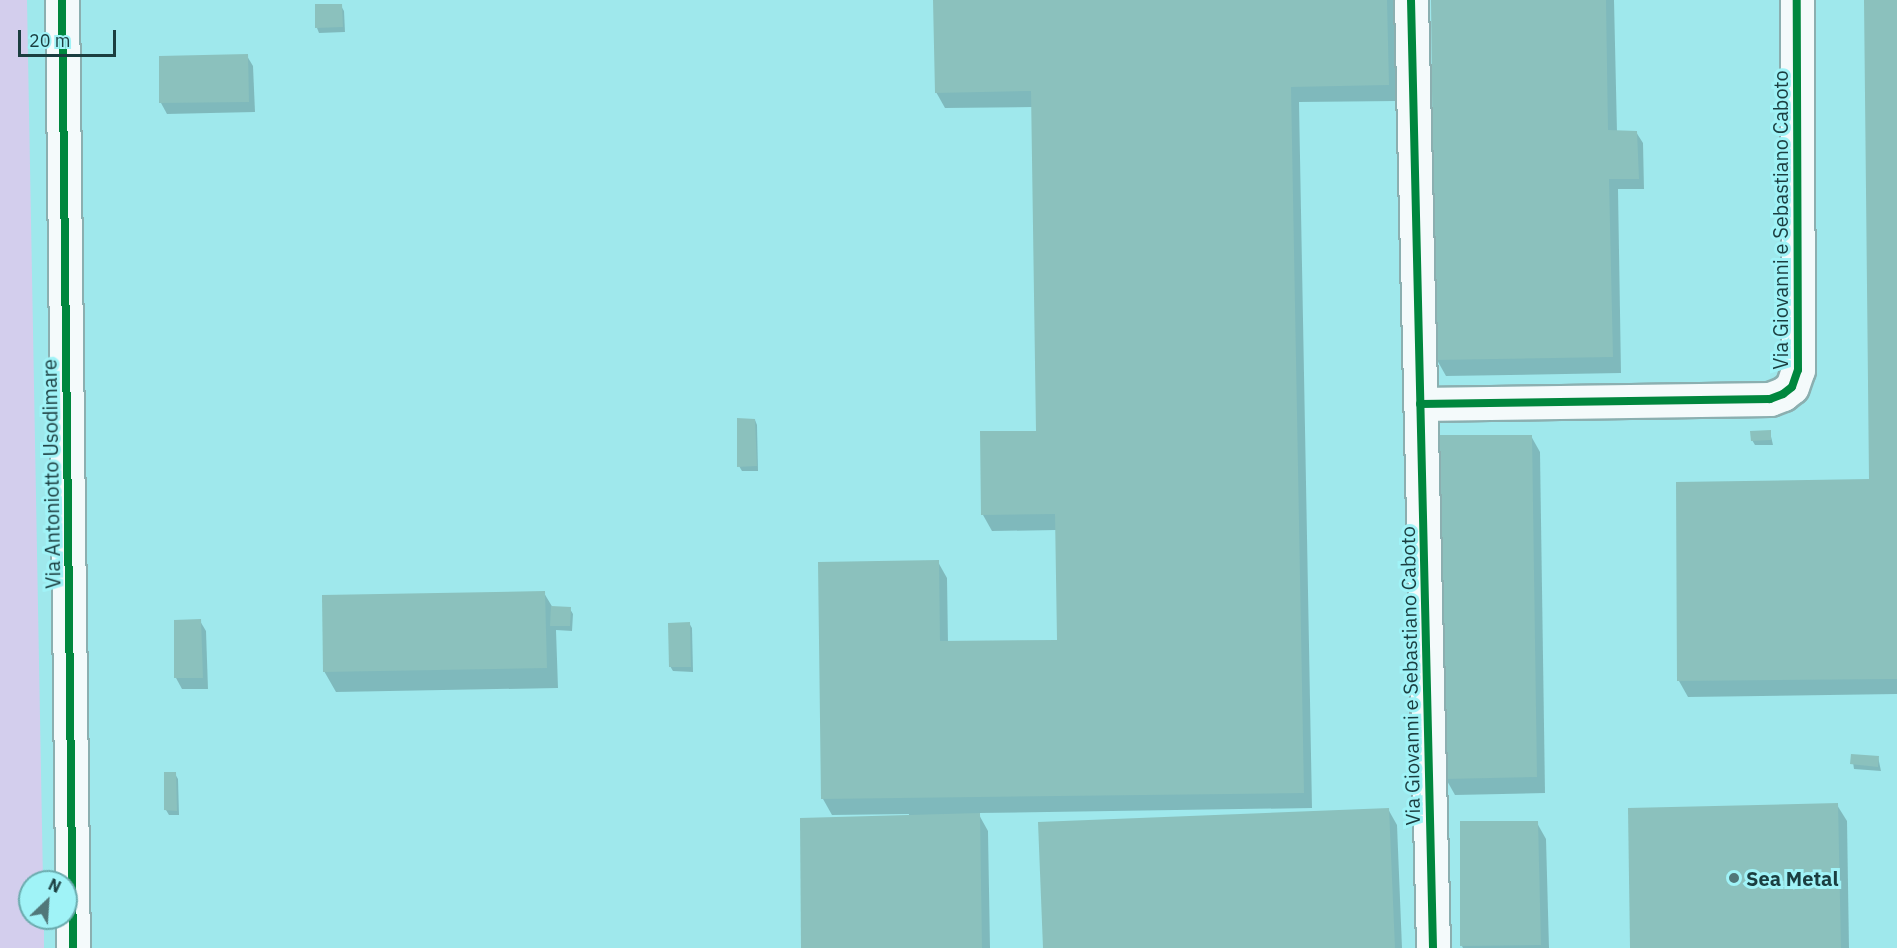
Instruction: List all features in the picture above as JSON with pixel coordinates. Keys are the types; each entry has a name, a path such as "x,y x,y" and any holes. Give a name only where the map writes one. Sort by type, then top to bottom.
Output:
{"street":[{"name":"Via Antoniotto Usodimare","path":"62,0 74,948"},
{"name":"Via Giovanni e Sebastiano Caboto","path":"1411,0 1433,948"},
{"name":"Via Giovanni e Sebastiano Caboto","path":"1420,404 1770,399 1783,394 1792,387 1797,364 1797,0"}],"shaded area":[{"path":"0,0 1897,0 1897,948 0,948"},
{"path":"0,0 27,0 43,870 18,870 18,930 44,930 44,948 0,948"}],"building":[{"path":"933,0 1387,0 1389,85 1291,87 1304,793 821,799 818,562 939,560 940,641 1057,640 1055,514 981,515 980,431 1036,431 1031,91 935,93"},
{"path":"1431,0 1606,0 1608,130 1637,131 1639,179 1609,179 1613,357 1435,360"},
{"path":"1864,0 1897,0 1897,679 1677,681 1676,482 1869,479"},
{"path":"315,4 342,4 343,27 315,28"},
{"path":"248,54 249,102 159,103 159,56"},
{"path":"737,418 755,419 757,466 737,467"},
{"path":"1771,430 1771,440 1751,441 1750,431"},
{"path":"1438,435 1532,435 1537,777 1444,779"},
{"path":"545,591 547,668 323,672 322,595"},
{"path":"551,606 571,607 570,626 550,626"},
{"path":"201,619 203,678 174,678 174,620"},
{"path":"690,622 691,667 669,667 668,623"},
{"path":"1851,754 1879,756 1878,767 1850,764"},
{"path":"164,772 176,772 177,811 164,810"},
{"name":"Sea Metal","path":"1838,803 1841,948 1630,948 1628,808"},
{"path":"1389,808 1395,948 1043,948 1038,822"},
{"path":"980,813 982,948 801,948 800,818"},
{"path":"1460,821 1538,821 1541,945 1460,946"}],"cycle path":[{"path":"62,0 73,948"},
{"path":"1411,0 1433,948"},
{"path":"1420,404 1770,399 1783,394 1792,387 1798,370 1797,0"}],"place":[{"name":"Sea Metal","path":"1734,878"}]}
